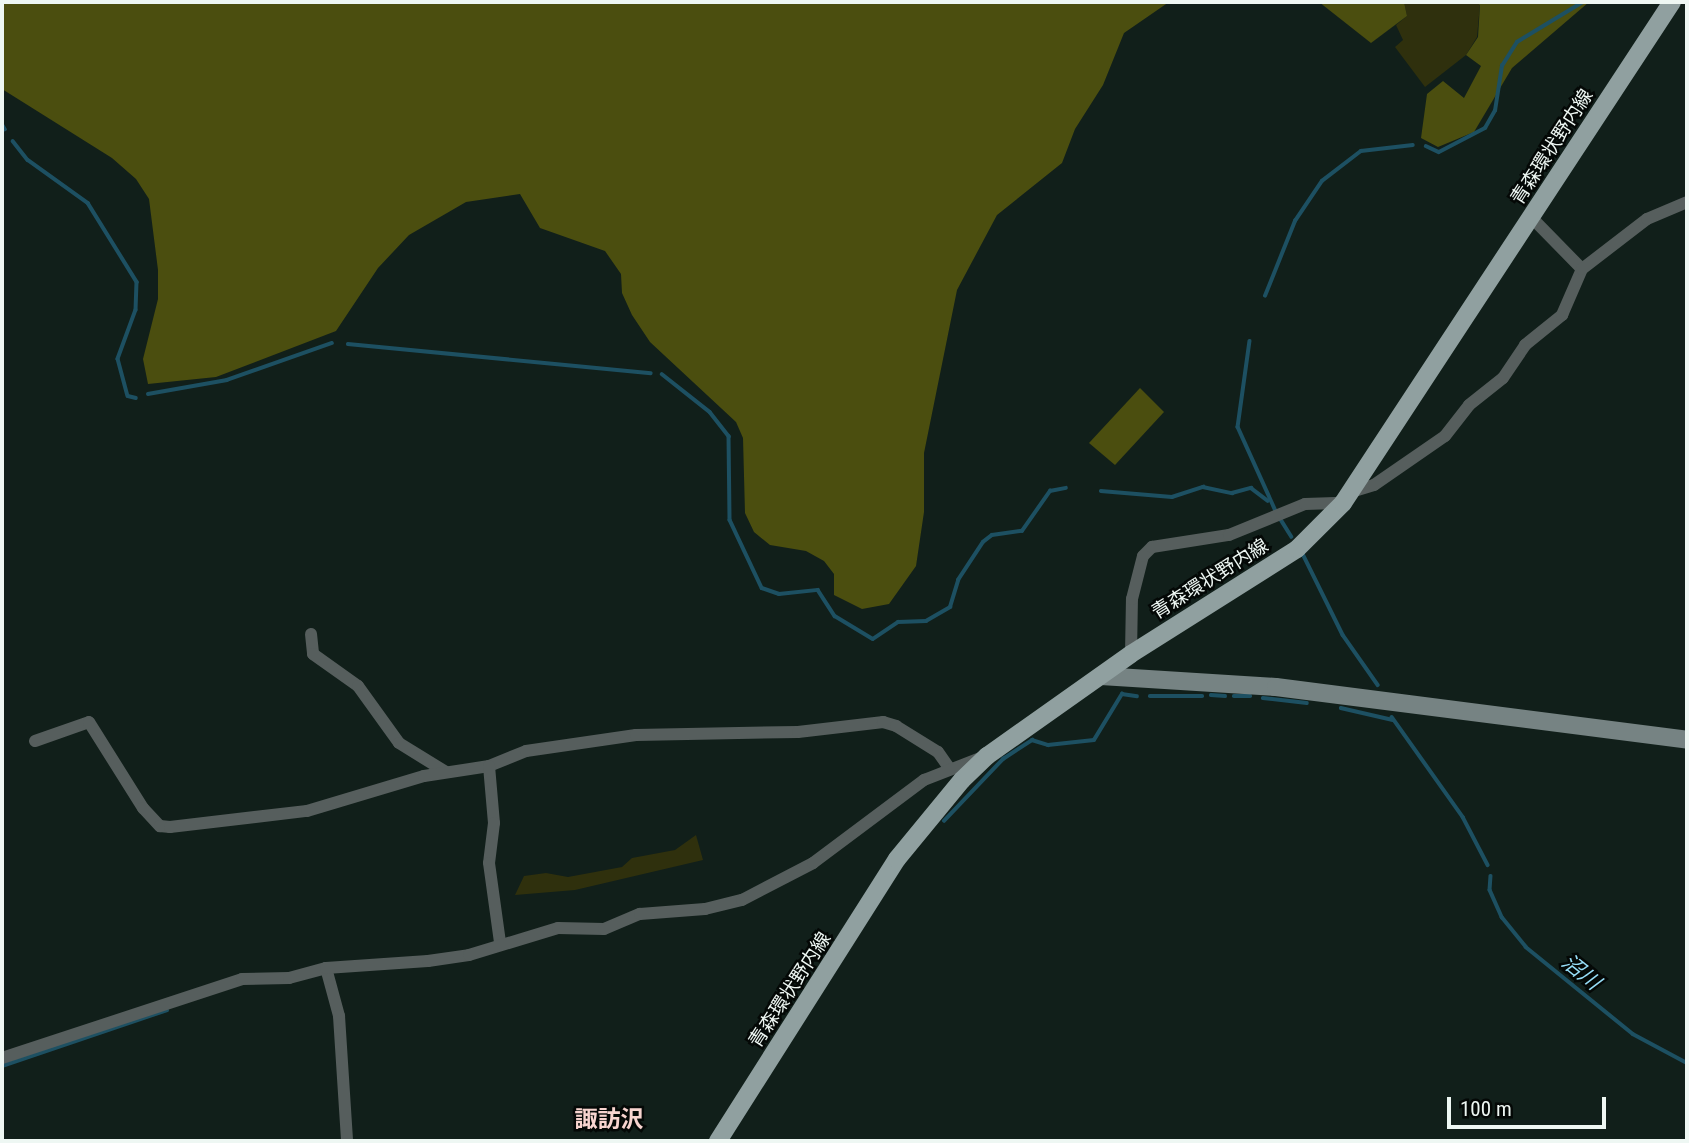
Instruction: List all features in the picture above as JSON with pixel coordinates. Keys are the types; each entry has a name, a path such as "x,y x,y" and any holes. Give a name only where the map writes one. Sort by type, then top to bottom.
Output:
{"main road":[{"name":"青森環状野内線","path":"718,1141 897,859 932,813 987,756 1131,654 1297,549 1347,497 1672,2"}],"street":[{"path":"1131,654 1132,599 1143,556 1152,547 1229,535 1305,504 1347,497 1374,485 1445,436 1469,405 1503,378 1525,345 1562,315 1582,269 1647,219 1687,202"},
{"path":"1532,218 1582,269"},
{"path":"311,634 313,654 358,686 399,743 446,772"},
{"path":"1101,676 1276,687 1687,740"},
{"path":"35,741 89,722 143,808 160,826 170,827 307,811 446,772 489,766 526,751 636,735 798,732 883,722 920,740 949,768"},
{"path":"2,1058 220,984 289,978 326,968 428,961 469,955 500,942 558,928 604,929 640,915 705,909 742,900 813,863 897,796 949,768 987,756"},
{"path":"489,766 494,823 489,863 500,942"},
{"path":"326,968 339,1016 347,1141"}],"shaded area":[{"path":"2,2 1169,2 1124,33 1103,85 1075,129 1062,163 997,215 957,290 924,453 924,512 916,566 889,604 862,609 834,595 834,574 824,561 806,551 770,545 754,532 745,513 743,438 736,422 650,342 632,315 622,293 621,274 605,251 540,228 520,194 466,202 409,235 378,268 336,331 216,377 148,384 143,359 158,299 158,270 149,199 136,179 112,158 2,89"},
{"path":"1319,2 1404,2 1407,16 1371,43"},
{"path":"1404,2 1480,4 1477,37 1466,55 1425,87 1395,47 1403,40 1396,25 1407,16"},
{"path":"1476,2 1589,2 1512,68 1474,132 1438,147 1421,138 1427,94 1443,81 1464,98 1481,66 1466,55 1478,37 1480,5"},
{"path":"1140,388 1164,412 1115,465 1089,443"},
{"path":"696,835 703,860 575,890 515,895 524,876 546,873 568,877 622,867 632,858 675,850"}],"waterway":[{"path":"1426,146 1439,152 1485,128 1495,111 1502,66 1517,42 1583,2"},
{"path":"2,124 5,129"},
{"path":"13,141 28,160 88,203 137,282 136,310 118,359 128,396 136,398"},
{"path":"1265,296 1295,221 1322,181 1361,151 1413,145"},
{"path":"1250,341 1238,427 1276,511"},
{"path":"148,394 227,380 332,343"},
{"path":"348,344 651,373"},
{"path":"662,374 710,412 729,436 730,520 762,588 779,594 818,590 835,616 873,639 898,622 926,621 950,607 958,580 983,542 992,535 1022,531 1050,491 1066,488"},
{"path":"1101,491 1172,497 1203,487 1232,493 1251,488 1268,501"},
{"name":"沼川","path":"1280,518 1292,537"},
{"name":"沼川","path":"1303,554 1343,635 1378,685"},
{"path":"944,821 1003,759 1032,740 1048,745 1094,740 1122,694 1137,696"},
{"path":"1211,695 1225,696"},
{"path":"1150,696 1202,696"},
{"path":"1234,696 1250,696"},
{"path":"1263,698 1307,703"},
{"path":"1341,708 1393,720"},
{"name":"沼川","path":"1392,717 1463,817 1488,865"},
{"name":"沼川","path":"1491,876 1490,890 1502,917 1526,947 1633,1034 1687,1063"},
{"path":"2,1066 167,1010"}],"district":[{"name":"諏訪沢","path":"609,1120"}]}
